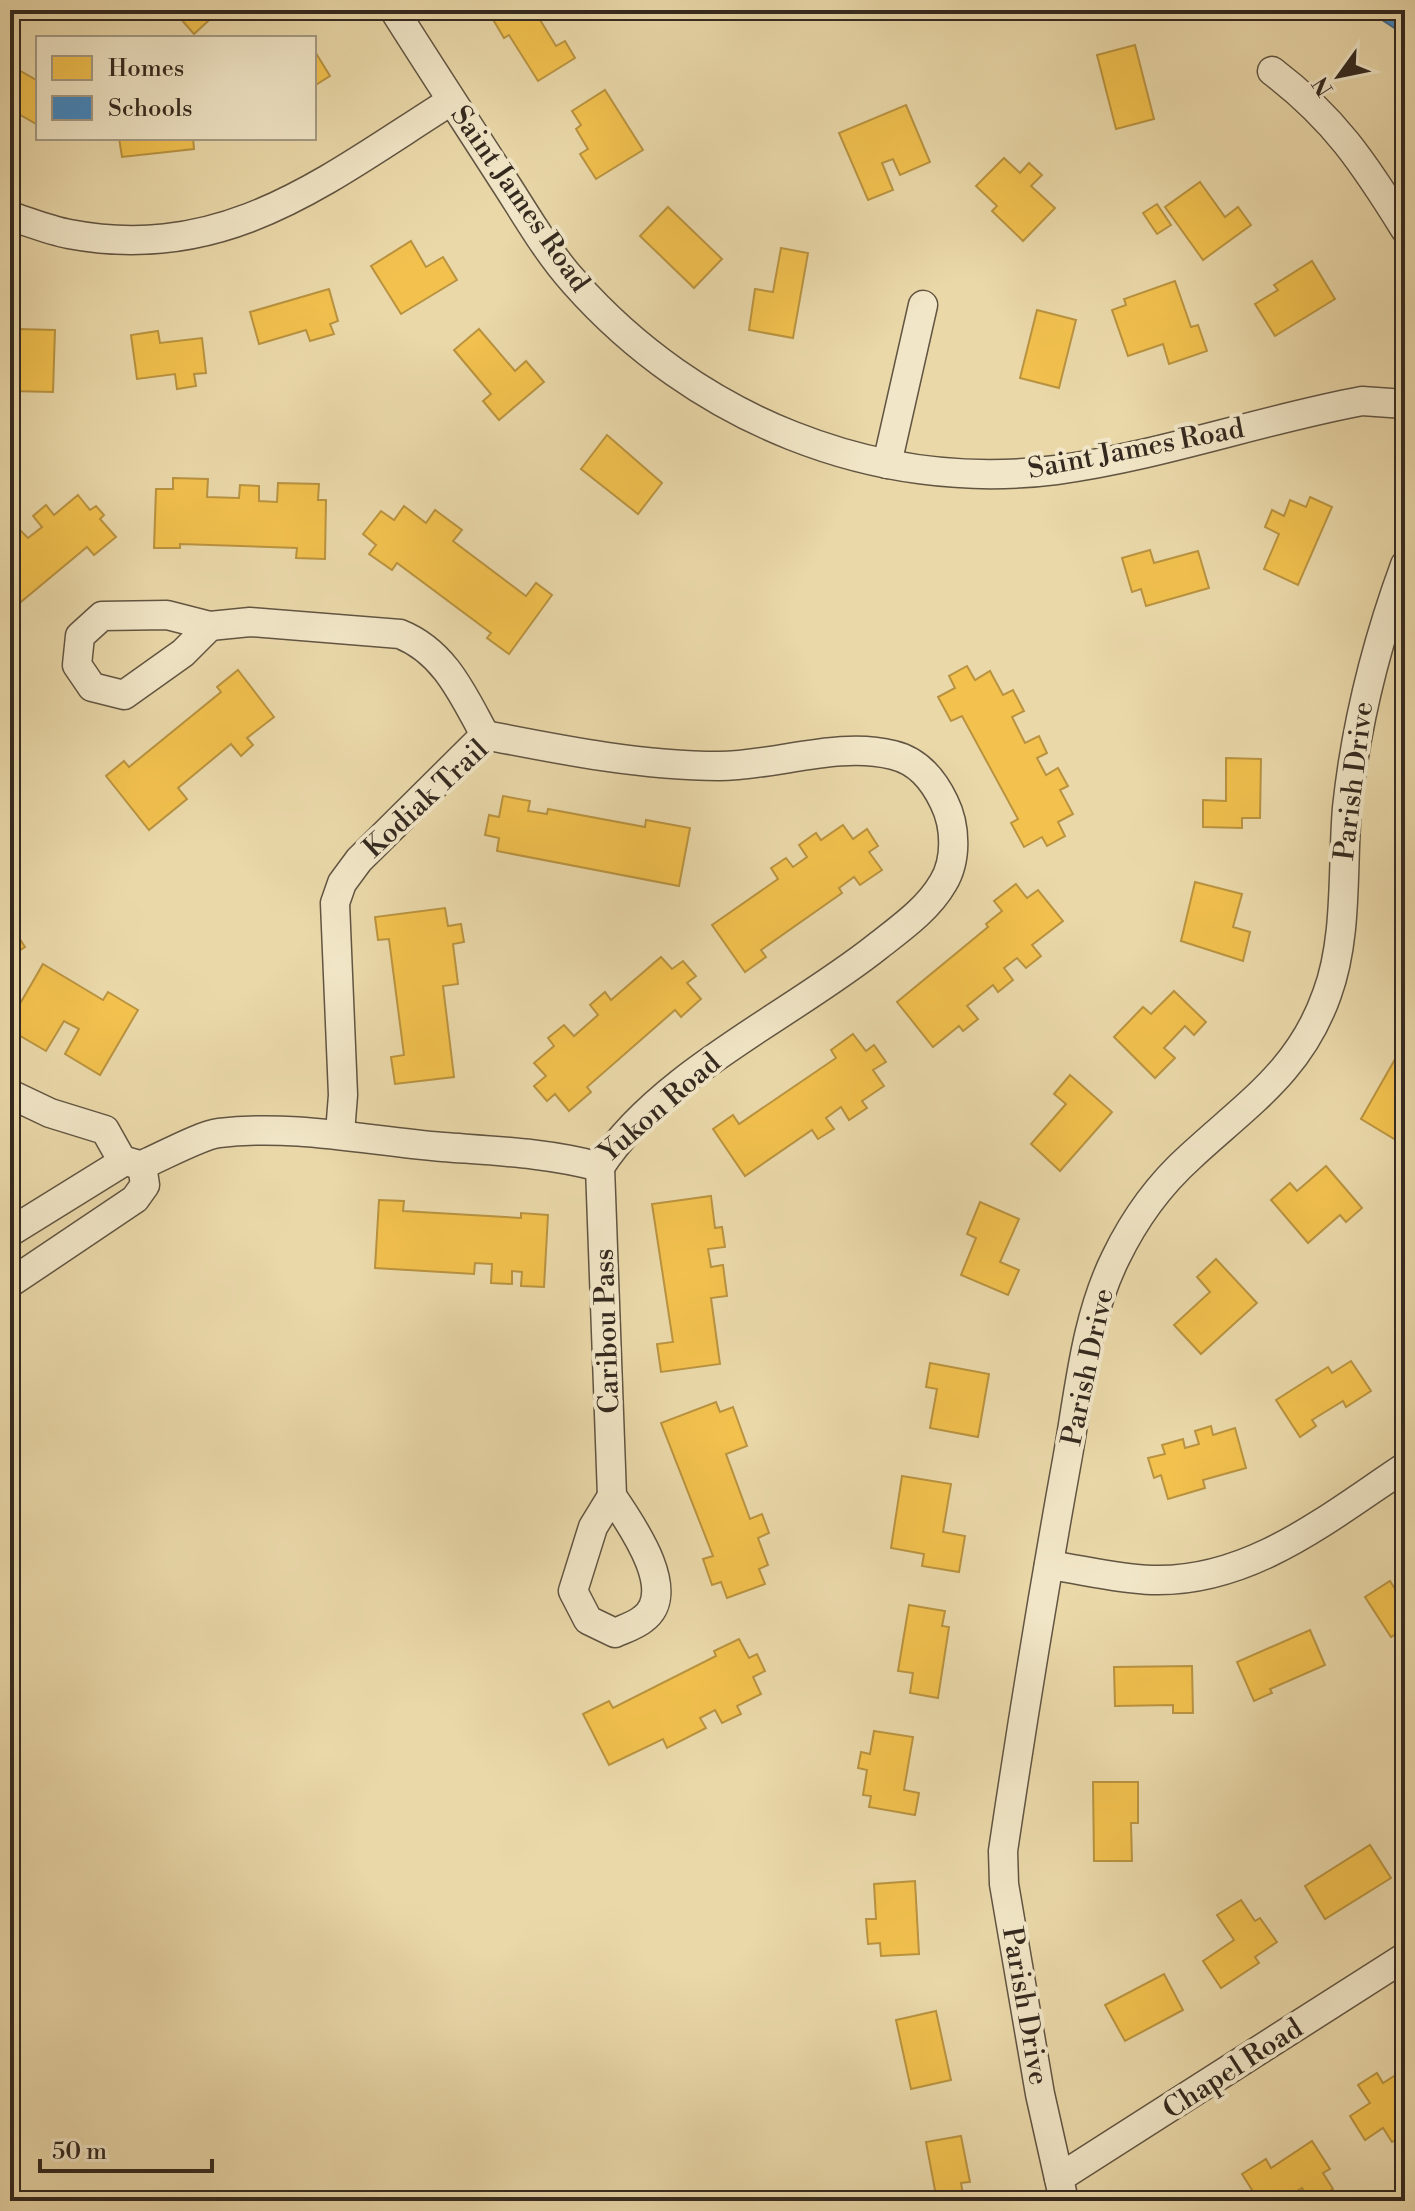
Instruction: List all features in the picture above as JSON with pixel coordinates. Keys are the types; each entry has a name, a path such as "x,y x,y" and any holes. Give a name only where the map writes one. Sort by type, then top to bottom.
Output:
{"street":[{"name":"Saint James Road","path":"394,10 550,252 572,281 630,339 686,382 727,406 811,444 887,464 967,474 1053,470 1334,406 1362,401 1405,404"},
{"path":"1272,71 1309,98 1331,121 1369,170 1405,229"},
{"path":"10,216 67,233 138,240 184,235 242,222 293,200 451,101"},
{"path":"887,464 923,305"},
{"name":"Parish Drive","path":"1061,2190 1027,2019 1004,1884 1003,1851 1091,1328 1116,1256 1147,1205 1175,1171 1280,1078 1315,1024 1329,991 1337,948 1355,750 1369,673 1405,565"},
{"path":"210,626 250,622 400,634 421,643 448,669 485,735"},
{"name":"Kodiak Trail","path":"340,1133 343,1095 335,903 342,883 359,860 485,735 669,765 763,765 867,750 914,762 942,797"},
{"name":"Yukon Road","path":"10,1232 132,1164 215,1133 258,1130 340,1133 382,1140 569,1158 600,1167 614,1145 691,1076 854,964 927,904 944,882 951,860 951,816 942,797"},
{"path":"10,1094 50,1113 105,1130 145,1185 135,1199 10,1283"},
{"name":"Caribou Pass","path":"600,1167 612,1496"},
{"path":"1049,1565 1153,1580 1210,1575 1268,1554 1405,1467"},
{"name":"Chapel Road","path":"1061,2190 1405,1957"}],"building: Homes":[{"path":"173,10 220,10 194,34"},
{"path":"501,10 534,10 556,46 565,41 575,58 538,81 509,35 504,38 491,16"},
{"path":"1135,45 1154,119 1116,129 1097,55"},
{"path":"316,53 330,76 316,85"},
{"path":"10,65 36,80 36,124 10,109"},
{"path":"605,90 643,150 596,179 580,154 588,149 576,129 581,125 572,111"},
{"path":"906,105 930,162 900,175 893,159 882,163 893,190 868,200 839,133"},
{"path":"119,140 193,140 194,149 122,157"},
{"path":"1004,158 1020,173 1029,163 1042,175 1031,186 1055,208 1023,241 992,211 997,206 976,186"},
{"path":"1200,182 1225,217 1238,207 1251,225 1203,260 1165,207"},
{"path":"1157,204 1171,225 1157,234 1143,213"},
{"path":"668,207 722,259 694,288 640,236"},
{"path":"411,241 426,267 443,257 457,280 401,314 371,266"},
{"path":"781,248 808,253 793,338 749,330 755,289 773,292"},
{"path":"1312,261 1335,299 1275,336 1255,304 1278,290 1274,285"},
{"path":"1175,281 1191,327 1198,325 1207,351 1169,364 1163,344 1128,356 1112,310 1126,305 1124,299"},
{"path":"329,289 338,321 330,324 334,334 310,341 306,330 259,344 250,312"},
{"path":"1037,310 1076,320 1059,388 1020,378"},
{"path":"18,329 55,330 53,392 10,391 10,347 17,347"},
{"path":"479,329 515,371 526,361 544,382 499,420 483,401 491,394 454,350"},
{"path":"158,331 160,343 202,338 206,373 194,374 196,386 177,389 175,374 137,379 131,335"},
{"path":"607,435 662,483 638,514 581,469"},
{"path":"173,478 208,479 207,497 239,498 240,485 259,486 259,501 277,502 278,483 319,484 318,500 326,500 325,559 296,558 297,548 180,544 180,548 154,548 156,489 173,489"},
{"path":"78,495 90,510 96,506 104,515 100,519 116,537 94,555 87,547 10,611 10,540 21,531 28,538 42,527 33,516 46,505 54,515"},
{"path":"1310,497 1332,507 1298,585 1264,569 1279,534 1265,527 1272,510 1284,516 1290,500 1306,507"},
{"path":"404,506 426,523 435,510 462,530 453,541 526,596 536,583 552,595 509,654 487,638 491,633 397,563 392,570 369,554 376,545 363,534 381,511 394,520"},
{"path":"1150,550 1154,563 1198,551 1209,588 1146,606 1141,589 1132,592 1122,558"},
{"path":"967,666 975,680 990,671 1003,695 1013,690 1024,711 1012,717 1025,743 1039,736 1047,753 1037,758 1046,775 1058,768 1068,786 1060,790 1073,814 1058,822 1065,836 1047,846 1042,837 1024,847 1011,823 1018,819 962,716 951,721 938,697 955,688 949,676"},
{"path":"238,670 274,717 247,738 253,745 241,756 231,744 178,788 187,799 149,830 106,776 124,761 129,767 221,692 217,687"},
{"path":"1226,758 1261,759 1260,818 1242,818 1242,828 1203,827 1203,800 1226,801"},
{"path":"503,796 530,801 528,811 547,814 548,809 645,827 646,820 690,828 679,886 497,851 499,838 485,835 489,815 499,817"},
{"path":"843,825 853,839 867,829 878,846 869,852 882,870 860,885 854,877 839,888 842,893 761,950 766,957 745,972 712,925 778,879 771,868 786,858 793,867 807,857 799,845 816,833 821,840"},
{"path":"1195,882 1242,894 1233,927 1250,932 1243,961 1181,941"},
{"path":"1016,884 1027,898 1038,890 1063,921 1032,945 1041,956 1026,968 1017,958 1004,968 1013,980 998,992 993,985 967,1006 978,1019 963,1031 959,1026 933,1047 897,1002 988,927 986,924 1002,911 994,901"},
{"path":"445,908 448,926 461,924 464,942 453,944 458,984 443,986 454,1077 395,1084 391,1057 404,1055 389,939 378,940 375,917"},
{"path":"10,924 25,947 10,957"},
{"path":"661,957 672,969 683,961 696,976 687,983 701,999 681,1017 675,1010 587,1087 591,1092 569,1111 555,1094 547,1101 534,1086 546,1076 534,1063 554,1046 548,1038 564,1025 574,1036 598,1015 590,1005 605,992 611,1000"},
{"path":"43,964 103,1000 108,992 138,1010 100,1075 65,1054 79,1029 64,1021 46,1051 10,1030 10,1021"},
{"path":"1174,991 1206,1022 1194,1035 1185,1026 1164,1048 1175,1058 1155,1078 1114,1037 1143,1007 1151,1014"},
{"path":"853,1034 866,1051 874,1045 886,1062 873,1070 884,1086 862,1101 867,1108 849,1120 841,1107 826,1118 834,1129 818,1139 812,1130 745,1176 713,1129 733,1115 739,1124 836,1058 831,1050"},
{"path":"1403,1045 1405,1123 1396,1140 1361,1119"},
{"path":"1070,1075 1112,1112 1060,1171 1031,1144 1066,1104 1054,1094"},
{"path":"1326,1166 1362,1208 1346,1222 1340,1215 1308,1243 1271,1200 1290,1183 1297,1191"},
{"path":"711,1196 715,1228 722,1227 725,1247 708,1249 711,1267 723,1265 727,1296 711,1298 720,1364 661,1372 657,1344 673,1342 652,1204"},
{"path":"379,1200 404,1201 403,1211 521,1218 521,1213 548,1215 544,1287 521,1286 522,1272 512,1271 512,1284 491,1283 492,1264 475,1263 474,1274 375,1268"},
{"path":"980,1202 1019,1219 1000,1262 1019,1270 1008,1295 961,1275 976,1238 967,1234"},
{"path":"1216,1259 1257,1303 1201,1354 1174,1325 1210,1292 1197,1277"},
{"path":"1351,1361 1371,1391 1346,1407 1343,1401 1312,1420 1316,1426 1300,1437 1276,1400 1328,1367 1332,1373"},
{"path":"930,1363 989,1374 978,1437 930,1428 937,1389 926,1387"},
{"path":"716,1402 720,1412 733,1407 747,1446 726,1454 750,1519 762,1514 769,1533 758,1538 768,1565 759,1569 765,1584 727,1598 721,1582 712,1585 703,1559 713,1556 661,1423"},
{"path":"1211,1426 1213,1435 1235,1428 1246,1468 1203,1480 1205,1488 1168,1499 1161,1475 1154,1478 1148,1458 1165,1454 1162,1445 1183,1439 1185,1448 1199,1444 1195,1431"},
{"path":"902,1476 951,1484 943,1532 965,1536 959,1572 922,1566 924,1554 891,1548"},
{"path":"1390,1581 1397,1592 1405,1587 1405,1628 1391,1637 1365,1597"},
{"path":"909,1605 945,1611 942,1626 949,1627 938,1698 910,1693 913,1673 898,1671"},
{"path":"1310,1630 1325,1665 1270,1689 1272,1693 1254,1701 1237,1662"},
{"path":"739,1639 749,1658 757,1654 765,1671 753,1677 761,1694 737,1706 741,1714 722,1723 715,1710 700,1718 706,1728 667,1748 663,1739 609,1765 583,1714 609,1701 613,1708 716,1656 714,1651"},
{"path":"1192,1666 1193,1713 1173,1713 1173,1705 1115,1706 1114,1667"},
{"path":"874,1731 913,1737 904,1790 919,1793 915,1815 869,1807 871,1796 863,1795 867,1770 858,1768 861,1752 870,1754"},
{"path":"1093,1782 1138,1782 1138,1823 1131,1823 1132,1861 1094,1861"},
{"path":"1370,1845 1391,1878 1325,1919 1305,1886"},
{"path":"915,1881 919,1954 881,1956 880,1943 868,1944 866,1919 876,1919 874,1884"},
{"path":"1241,1900 1255,1921 1260,1918 1277,1942 1255,1957 1259,1963 1221,1988 1203,1961 1234,1940 1217,1915"},
{"path":"1164,1974 1183,2010 1125,2041 1105,2005"},
{"path":"936,2011 951,2080 911,2089 896,2020"},
{"path":"1405,2069 1405,2134 1392,2142 1383,2128 1365,2140 1350,2116 1370,2103 1358,2085 1377,2073 1383,2083"},
{"path":"961,2136 970,2182 961,2183 964,2201 937,2201 926,2142"},
{"path":"1312,2141 1330,2169 1323,2173 1333,2189 1315,2201 1310,2201 1302,2188 1287,2198 1288,2201 1259,2201 1242,2174 1266,2159 1271,2168"}],"building: Schools":[{"path":"1367,10 1405,10 1405,35"}]}
